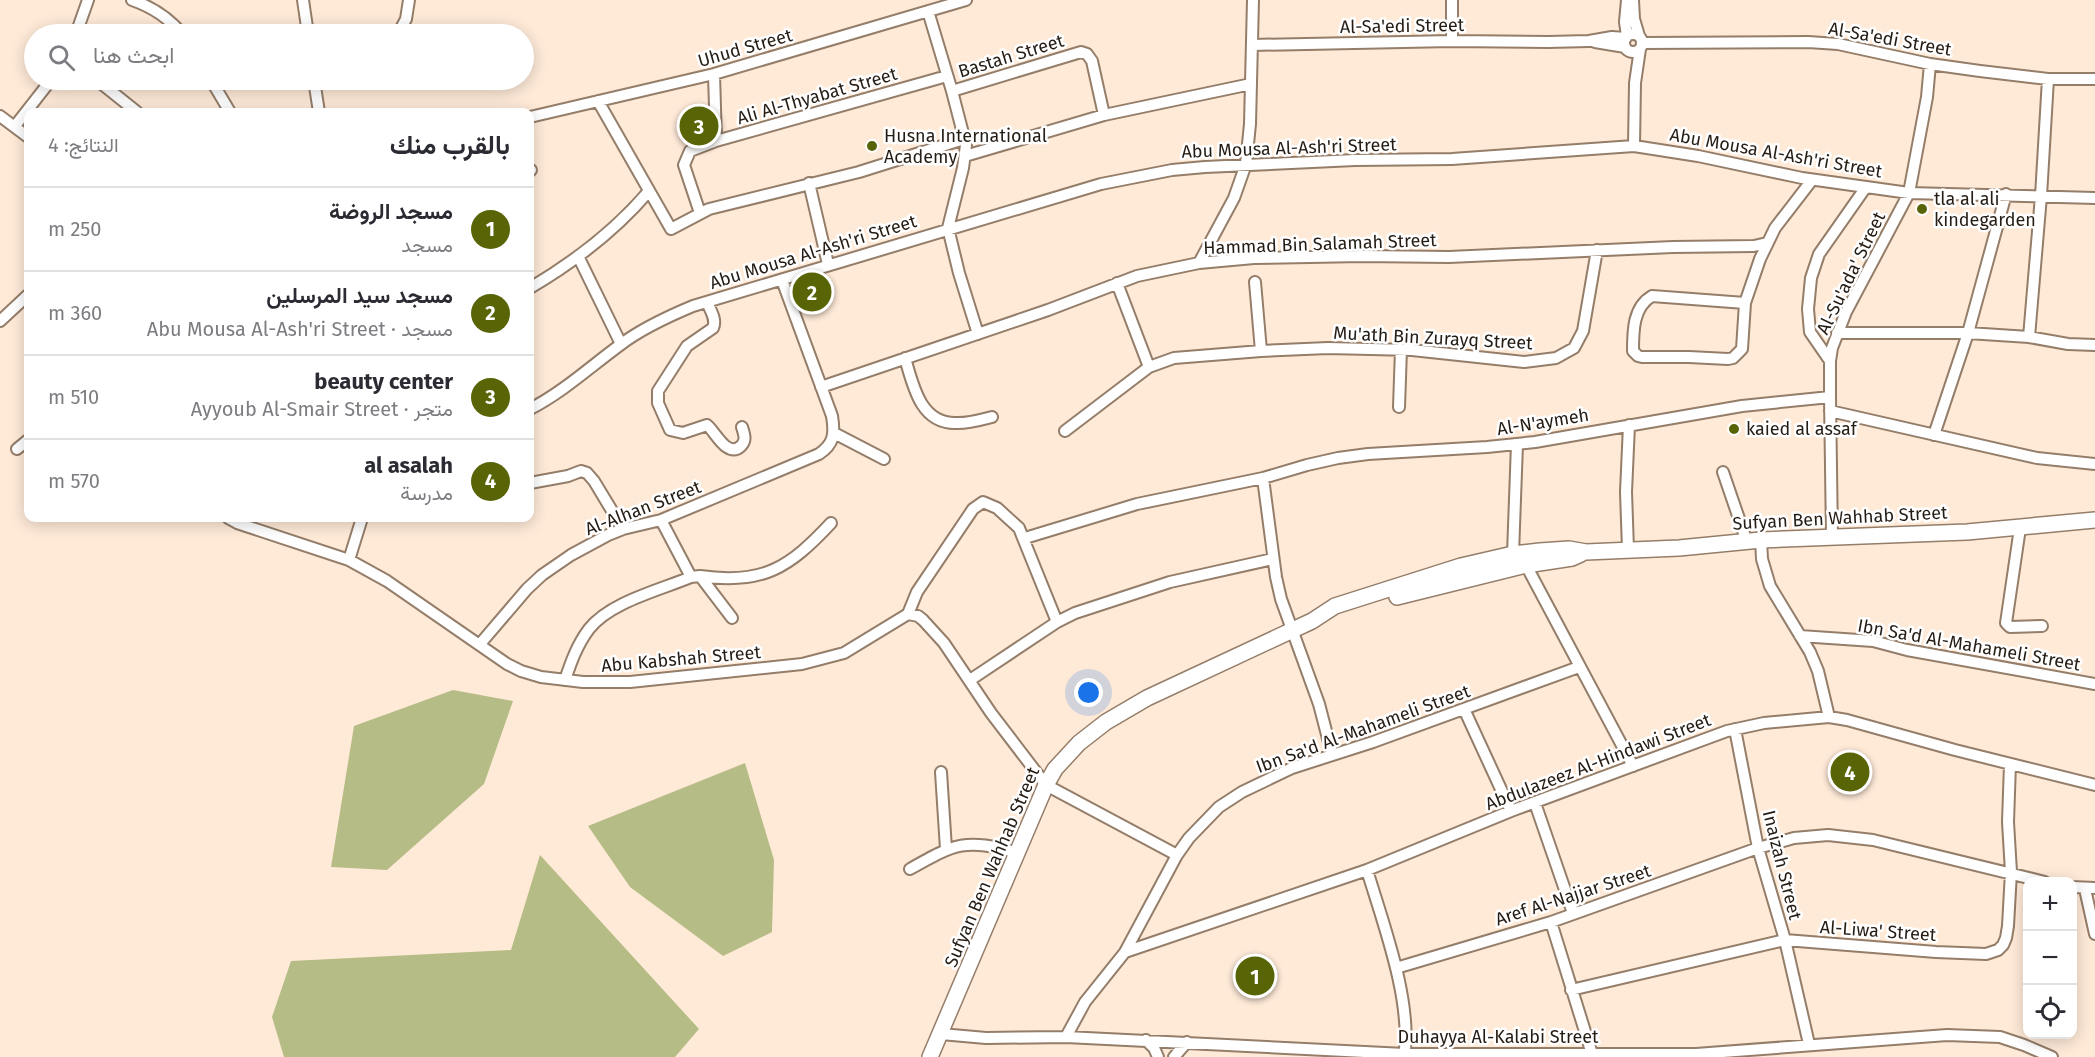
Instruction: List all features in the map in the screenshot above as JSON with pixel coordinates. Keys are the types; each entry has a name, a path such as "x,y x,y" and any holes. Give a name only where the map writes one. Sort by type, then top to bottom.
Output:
{"street":[{"path":"80,24 88,0"},
{"path":"132,0 162,15 171,24"},
{"path":"303,0 307,24"},
{"path":"403,24 409,10 410,0"},
{"name":"Uhud Street","path":"534,116 714,74 966,0"},
{"path":"1199,263 1234,198 1246,164 1250,124 1253,0"},
{"path":"1452,0 1452,41"},
{"path":"1627,0 1626,43 1635,83"},
{"path":"1633,0 1634,19 1641,43 1635,83 1634,146"},
{"path":"928,11 964,139 965,156 948,228 978,334"},
{"path":"1626,43 1634,34 1641,43"},
{"name":"Al-Sa'edi Street","path":"1252,45 1452,41 1626,43"},
{"name":"Al-Sa'edi Street","path":"1641,43 1808,42 1838,44 1930,64 2048,79 2095,79"},
{"path":"1626,43 1634,52 1641,43"},
{"name":"Bastah Street","path":"952,91 1081,52 1087,54 1092,61 1104,115"},
{"name":"Al-Su'ada' Street","path":"1832,537 1830,361 1837,333 1909,193 1927,97 1930,64"},
{"path":"714,74 716,141"},
{"name":"Ali Al-Thyabat Street","path":"700,213 684,165 685,158 690,151 716,141 947,76"},
{"path":"2029,337 2048,79"},
{"path":"965,156 1104,115 1251,84"},
{"path":"29,108 43,90"},
{"path":"110,90 132,108"},
{"path":"218,90 228,108"},
{"path":"316,90 318,108"},
{"path":"598,101 668,228 673,228 700,213 809,183 859,172 964,139"},
{"path":"15,126 24,114"},
{"path":"0,116 24,134"},
{"name":"Abu Mousa Al-Ash'ri Street","path":"534,407 564,388 621,344 675,314 707,302 948,228 1115,181 1172,170 1246,164 1462,159 1634,146 1698,156 1812,180 1909,193 2095,198"},
{"path":"1745,303 1652,296 1642,303 1635,318 1633,351 1638,357 1733,358 1742,349 1745,303 1767,243 1775,228 1812,180"},
{"path":"809,183 828,264"},
{"path":"1830,361 1810,332 1808,309 1811,278 1822,249 1866,187"},
{"path":"534,285 609,233 649,191"},
{"path":"1934,435 1968,333 2006,194"},
{"name":"Hammad Bin Salamah Street","path":"821,387 978,334 1145,273 1199,263 1254,258 1449,257 1754,246 1767,243"},
{"name":"Mu'ath Bin Zurayq Street","path":"1065,431 1149,367 1174,358 1328,348 1401,350 1524,362 1553,359 1565,355 1574,348 1583,331 1597,250"},
{"path":"578,256 621,344"},
{"path":"782,280 832,416 834,433 884,459"},
{"path":"1255,282 1261,351"},
{"path":"1117,283 1149,367"},
{"path":"0,321 24,299"},
{"path":"707,302 715,324 684,351 661,386 658,402 670,430 680,433 707,425 730,449 736,449 743,443 745,437 742,427"},
{"path":"1837,333 1968,333 2095,345"},
{"path":"1399,407 1401,350"},
{"path":"904,358 919,399 930,415 954,423 992,417"},
{"name":"Al-N'aymeh","path":"1025,538 1137,504 1263,478 1307,465 1368,454 1517,444 1684,418 1742,406 1830,397"},
{"path":"1830,411 2037,458 2095,464"},
{"path":"1628,549 1626,492 1629,425"},
{"name":"Al-Alhan Street","path":"480,644 526,589 571,555 623,529 661,520 819,454 830,444 834,433"},
{"path":"17,449 24,443"},
{"path":"1514,554 1517,444"},
{"path":"534,482 580,471 587,473 623,529"},
{"path":"1723,472 1762,559 1770,586 1816,666 1829,717"},
{"path":"1263,478 1273,559 1281,599 1319,704 1332,754"},
{"path":"1057,622 1025,538 1007,515 987,503 979,504 973,509 917,592 908,614 918,616 934,631 991,713 1046,785 1177,855"},
{"path":"661,520 695,577 732,618"},
{"name":"Sufyan Ben Wahhab Street","path":"930,1057 1046,785 1055,769 1080,743 1127,708 1292,631 1335,606 1461,566 1514,554 1563,549 1586,552 1679,548 1754,541 2020,528 2095,520"},
{"name":"Abu Kabshah Street","path":"238,522 349,560 387,581 507,664 541,677 602,683 630,682 802,664 844,653 908,614"},
{"path":"349,560 361,522"},
{"path":"565,680 582,640 600,618 631,601 695,577 749,578 766,574 807,548 831,523"},
{"path":"2020,528 2006,623 2010,627 2042,626"},
{"name":"Sufyan Ben Wahhab Street","path":"1312,621 1407,594 1526,565 1572,558 1586,552"},
{"path":"970,680 1057,622 1075,613 1164,584 1273,559"},
{"path":"1526,565 1633,766"},
{"name":"Ibn Sa'd Al-Mahameli Street","path":"1800,636 1874,641 1907,650 2095,684"},
{"name":"Ibn Sa'd Al-Mahameli Street","path":"1066,1037 1085,1002 1125,951 1177,855 1203,822 1219,807 1242,792 1292,768 1373,742 1579,667"},
{"path":"1464,709 1511,811"},
{"name":"Abdulazeez Al-Hindawi Street","path":"1125,951 1367,870 1511,811 1735,729 1764,723 1829,717 1857,722 2095,785"},
{"name":"Inaizah Street","path":"1735,729 1758,848 1785,940 1809,1044"},
{"name":"Al-Liwa' Street","path":"1571,990 1785,940 1986,954 1998,950 2006,938 2011,872 2008,832 2010,764"},
{"path":"941,772 946,849"},
{"path":"1535,803 1573,913"},
{"name":"Aref Al-Najjar Street","path":"1396,968 1551,922 1758,848 1794,838 1837,836 1893,844 2028,877"},
{"path":"910,868 946,849 973,844 991,845 1018,853"},
{"path":"1367,870 1396,968 1406,1035 1404,1055"},
{"path":"2090,889 2095,934"},
{"path":"1551,922 1592,1054"},
{"name":"Duhayya Al-Kalabi Street","path":"941,1034 986,1038 1066,1037 1146,1040 1288,1053 1404,1055 1696,1055 1809,1044 1947,1035 2000,1037 2052,1057"},
{"path":"1146,1040 1154,1048 1158,1057"},
{"path":"1165,1057 1181,1042"},
{"path":"1174,1057 1181,1042"}],"green space":[{"path":"453,690 513,701 484,784 387,870 331,867 354,726"},
{"path":"745,763 774,860 772,932 723,956 630,887 588,826"},
{"path":"540,855 699,1029 675,1057 284,1057 272,1017 291,961 511,950"}],"place":[{"name":"beauty center","path":"699,126"},
{"name":"Husna International Academy","path":"872,146"},
{"name":"tla al ali kindegarden","path":"1922,209"},
{"name":"مسجد سيد المرسلين","path":"812,292"},
{"name":"kaied al assaf","path":"1734,429"},
{"name":"al asalah","path":"1850,772"},
{"name":"مسجد الروضة","path":"1255,976"}]}
